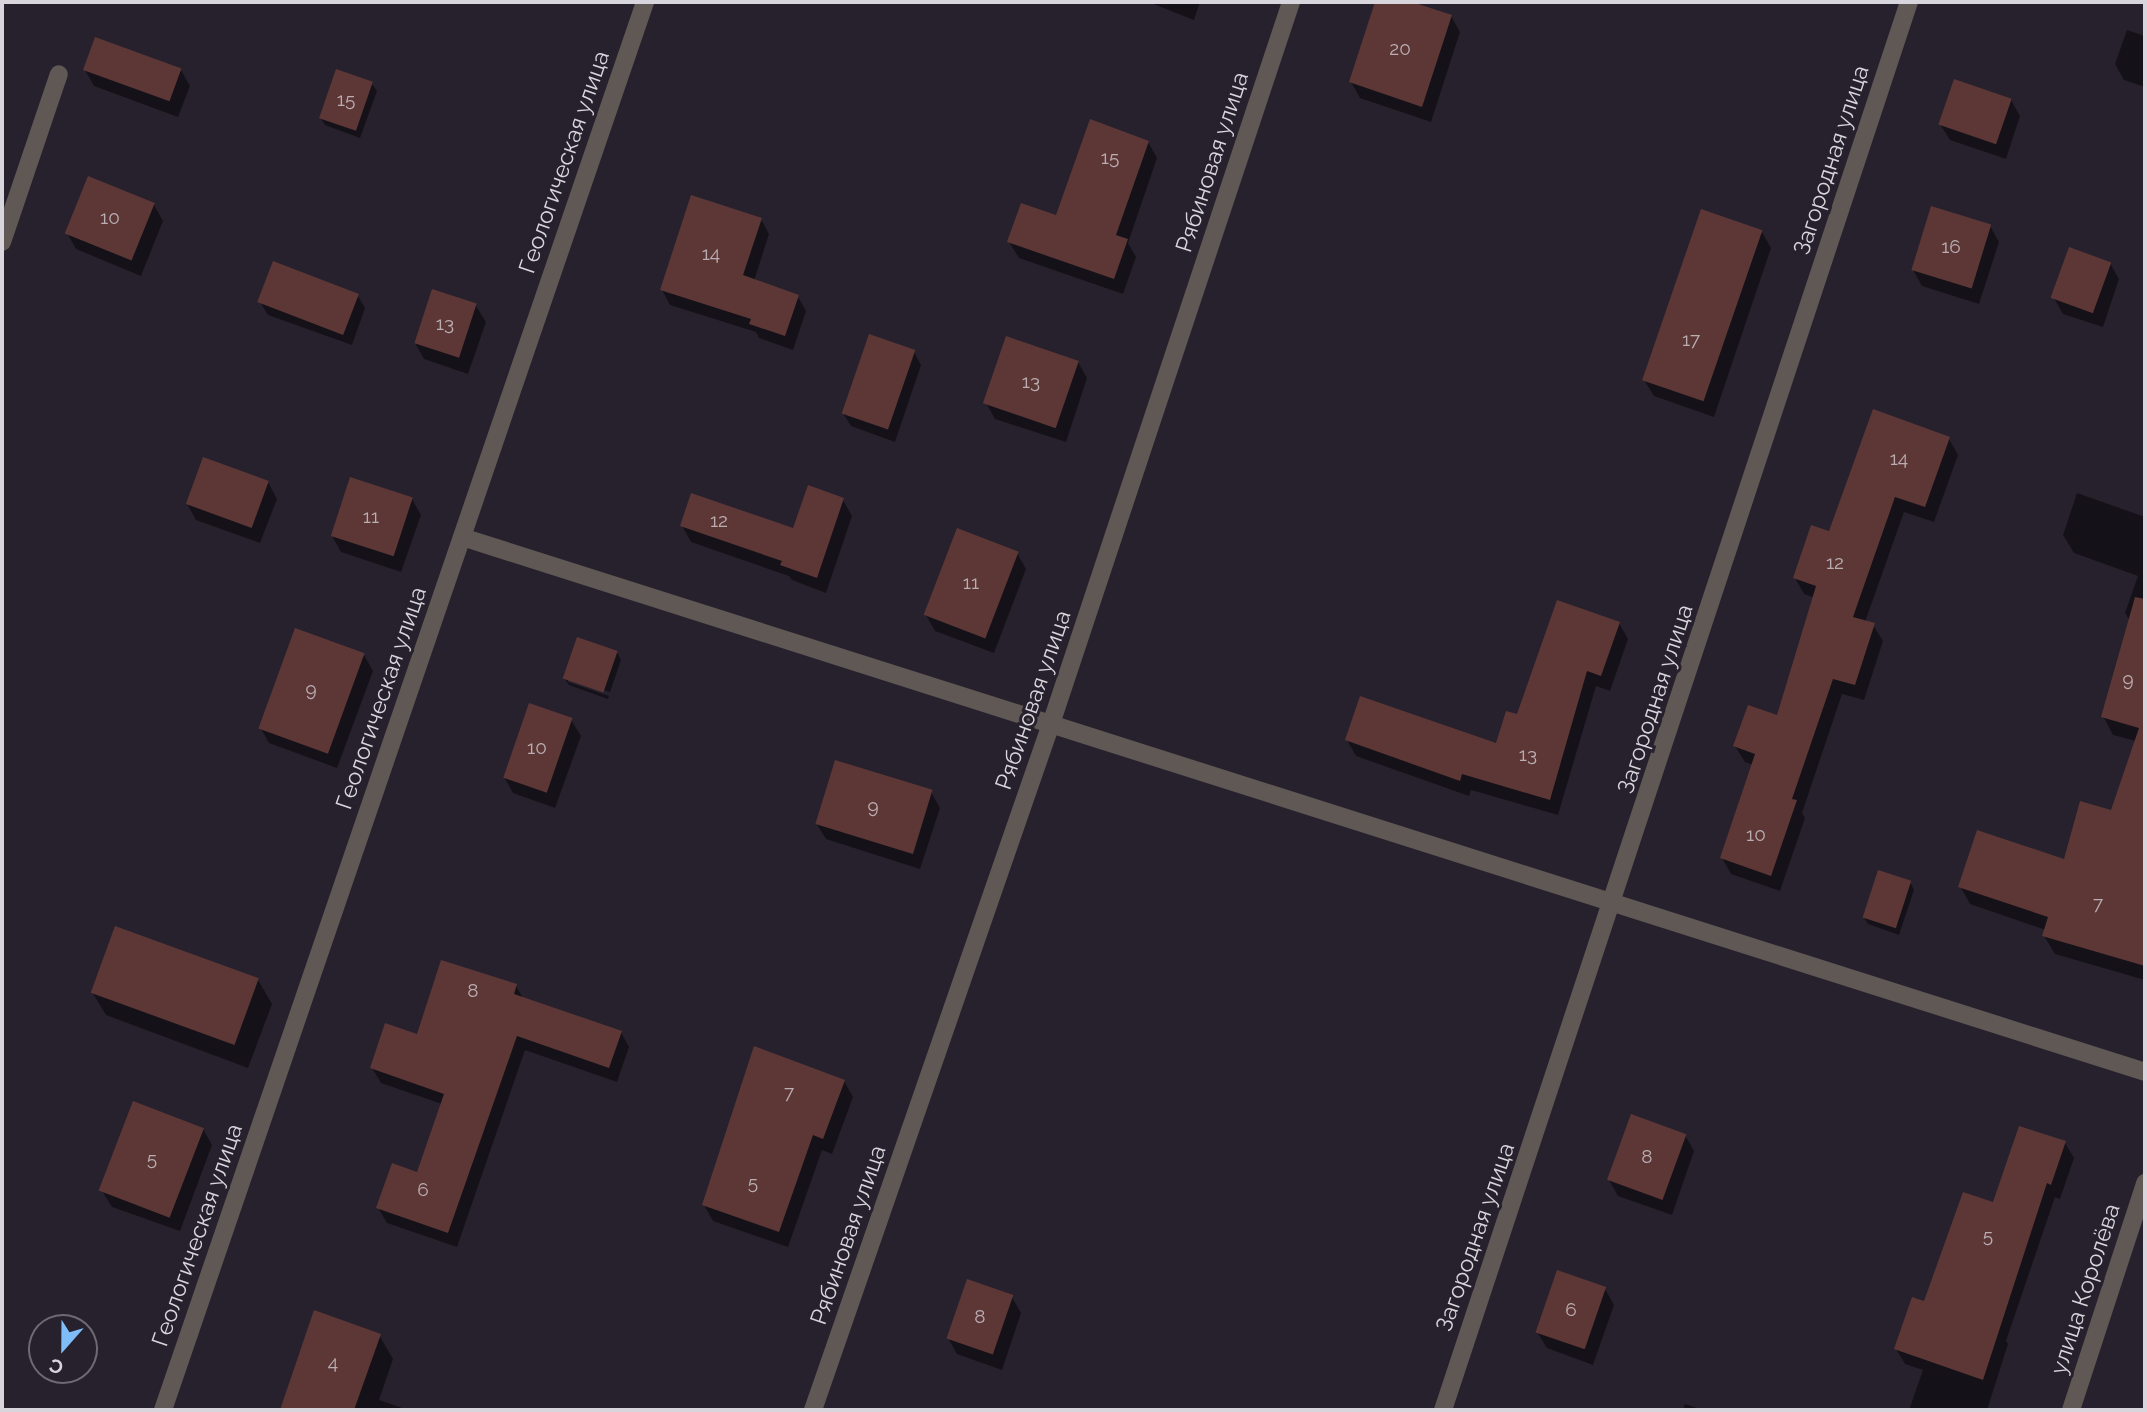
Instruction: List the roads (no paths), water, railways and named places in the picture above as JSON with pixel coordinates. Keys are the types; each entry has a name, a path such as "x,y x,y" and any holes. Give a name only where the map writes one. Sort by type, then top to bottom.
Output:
{"street":[{"name":"Геологическая улица","path":"163,1410 645,2"},
{"name":"Рябиновая улица","path":"813,1410 1051,724 1292,2"},
{"name":"Загородная улица","path":"1443,1410 1909,2"},
{"path":"2,242 59,74"},
{"path":"462,537 2145,1072"},
{"name":"улица Королёва","path":"2071,1410 2145,1183"}]}
